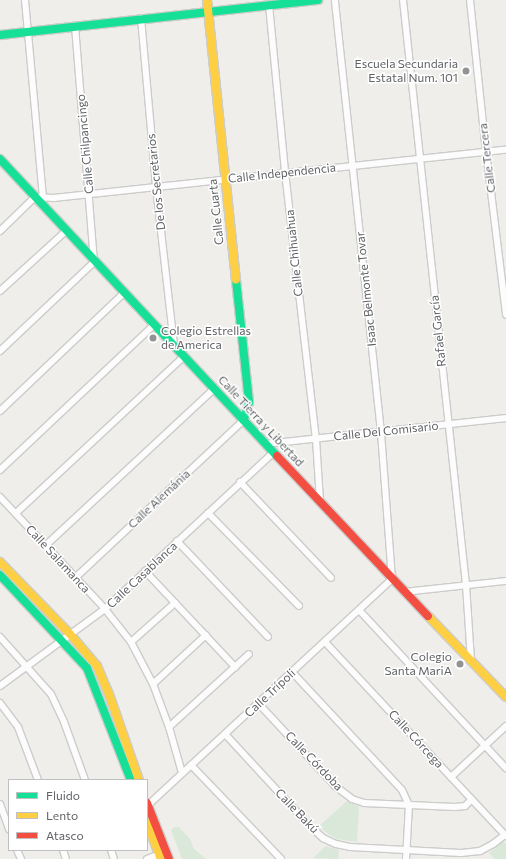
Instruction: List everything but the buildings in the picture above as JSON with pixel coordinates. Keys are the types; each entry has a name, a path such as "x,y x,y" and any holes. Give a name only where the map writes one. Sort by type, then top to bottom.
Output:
{"street":[{"path":"0,231 39,197 25,0"},
{"name":"Calle Cuarta","path":"207,0 249,402 244,420"},
{"path":"0,35 141,18 318,0"},
{"name":"Isaac Belmonte Tovar","path":"335,0 381,432 392,579"},
{"name":"Rafael García","path":"403,0 447,424 466,585 471,661"},
{"name":"Calle Tercera","path":"470,0 486,151 506,315"},
{"name":"Calle Chihuahua","path":"269,5 285,172 316,439 320,501"},
{"name":"De los Secretarios","path":"141,18 156,187 174,346"},
{"name":"Calle Chilpancingo","path":"75,26 90,194 94,262"},
{"name":"Calle Independencia","path":"39,197 54,198 225,180 285,172 506,150"},
{"name":"Calle Tierra y Libertad","path":"0,159 39,197 66,231 94,262 404,592 506,697"},
{"path":"0,291 66,231"},
{"path":"0,351 94,262"},
{"path":"0,411 124,293"},
{"path":"0,470 154,325"},
{"path":"16,514 184,357"},
{"path":"45,546 214,389"},
{"name":"Calle Del Comisario","path":"266,444 506,418"},
{"name":"Calle Alemánia","path":"75,578 244,420"},
{"name":"Calle Casablanca","path":"0,686 105,609 274,452"},
{"path":"240,482 331,578"},
{"name":"Calle Salamanca","path":"0,497 105,609 132,642 153,684 169,727 182,773"},
{"path":"208,513 299,606"},
{"path":"177,542 268,637"},
{"path":"0,562 70,634 97,666 109,694 139,779"},
{"path":"145,571 235,668"},
{"path":"0,575 87,668 93,678 131,779"},
{"name":"Calle Trípoli","path":"148,804 392,579"},
{"path":"404,592 506,581"},
{"path":"132,642 175,603"},
{"path":"359,610 506,768"},
{"path":"153,684 206,636"},
{"path":"0,638 51,694 64,722 85,779"},
{"name":"Calle Córcega","path":"325,642 505,836"},
{"path":"169,727 249,654"},
{"path":"292,672 402,790 409,805 406,859"},
{"path":"0,703 18,727 38,779"},
{"name":"Calle Córdoba","path":"258,703 335,786 352,799 364,803 455,807 465,806 471,800"},
{"path":"451,777 506,726"},
{"name":"Calle Bakú","path":"225,734 323,838 336,844 350,847 461,853 480,851 505,836"},
{"path":"191,765 281,859"},
{"path":"0,804 3,820"},
{"path":"148,808 164,856"},
{"path":"148,824 164,856"},
{"path":"147,859 164,856"}],"green space":[{"path":"347,801 359,807 357,842 337,839 328,834 319,826"},
{"path":"174,827 179,827 190,839 194,849 206,859 182,859 171,830"},
{"path":"503,841 506,844 506,859 494,859 489,853"},
{"path":"326,846 339,850 338,859 313,858"}],"traffic: fast":[{"path":"0,35 318,0"},
{"path":"0,159 277,456"},
{"path":"236,280 249,402 244,420"},
{"path":"0,575 87,668 131,779"}],"traffic: slow":[{"path":"207,0 236,280"},
{"path":"0,562 70,634 97,666 109,694 139,779"},
{"path":"428,616 506,697"},
{"path":"148,826 161,859"}],"traffic: jam":[{"path":"277,456 428,616"},
{"path":"148,806 169,859"}],"place":[{"name":"Escuela Secundaria Estatal Num. 101","path":"466,71"},
{"name":"Colegio Estrellas de America","path":"153,338"},
{"name":"Colegio Santa MariA","path":"460,664"}]}
